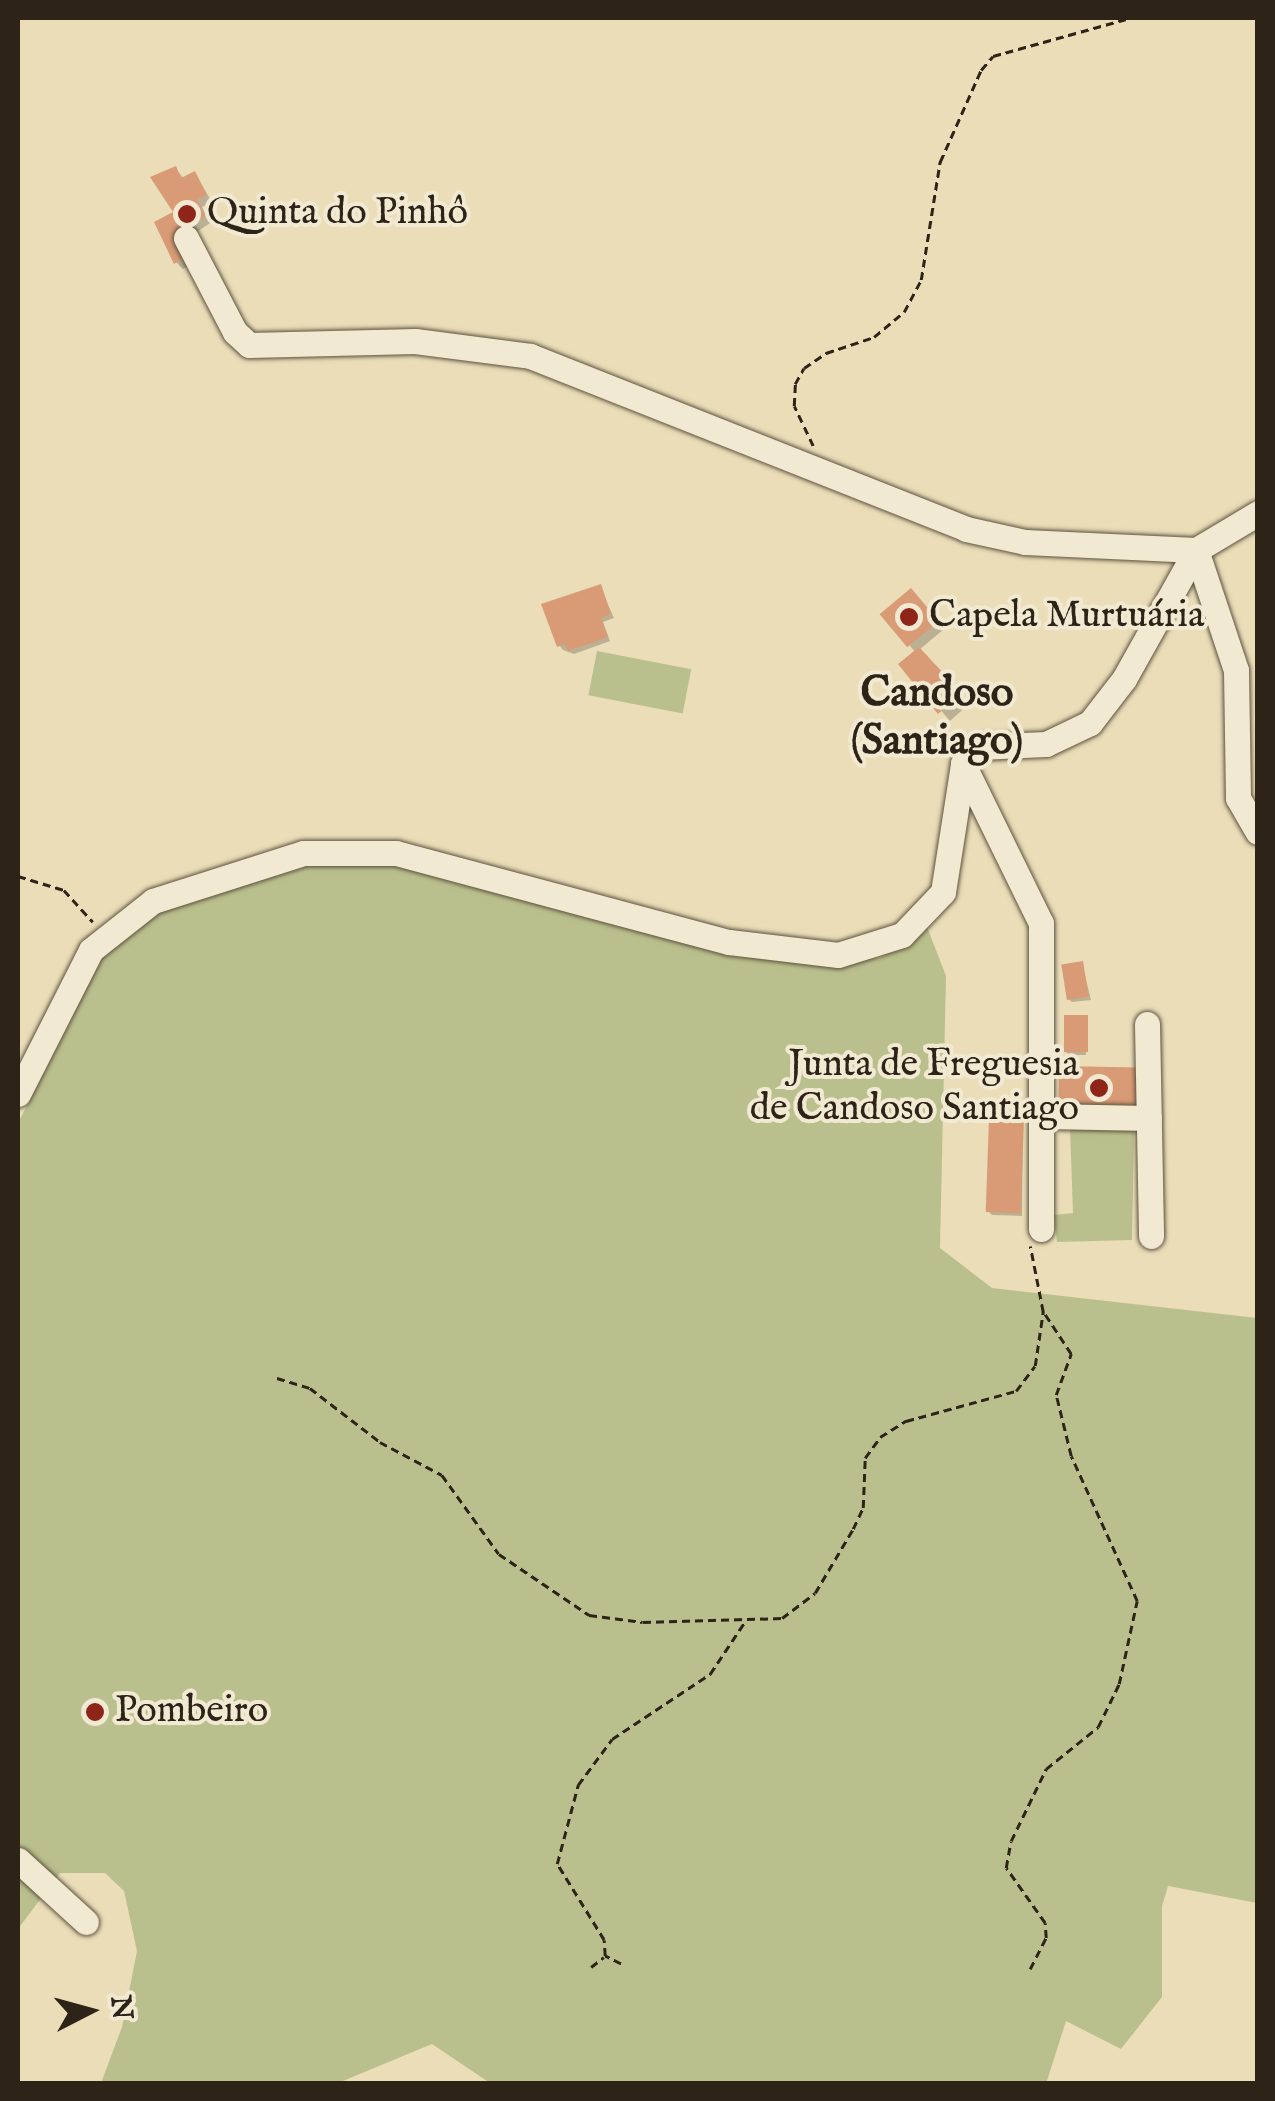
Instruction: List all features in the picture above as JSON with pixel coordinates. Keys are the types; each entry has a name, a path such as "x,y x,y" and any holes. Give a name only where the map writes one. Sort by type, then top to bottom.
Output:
{"street":[{"path":"186,238 235,332 249,344 446,342 530,356 966,529 1025,542 1196,550"},
{"path":"18,1094 91,950 153,901 196,883 303,853 396,853 729,942 838,955 902,935 942,892 963,764 978,748 1046,744 1090,722 1124,679 1196,550 1258,514"},
{"path":"1196,550 1236,670 1238,798 1258,832"},
{"path":"963,764 1041,923 1045,1116 1040,1229"},
{"path":"1147,1024 1151,1236"},
{"path":"1045,1116 1149,1118"},
{"path":"18,1860 86,1922"}],"path":[{"path":"823,470 794,406 795,384 815,360 874,337 904,312 921,280 940,162 981,70 993,56 1130,18"},
{"path":"18,876 64,890 86,906 102,941"},
{"path":"277,1378 310,1388 380,1442 442,1475 499,1554 589,1615 744,1622 782,1618 814,1593 863,1508 865,1458 880,1438 906,1420 1016,1391 1034,1366 1043,1312 1030,1240 1040,1229"},
{"path":"1030,1969 1046,1938 1044,1923 1006,1868 1011,1841 1046,1769 1098,1727 1119,1684 1138,1600 1071,1456 1056,1395 1071,1354 1043,1312"},
{"path":"605,1956 604,1940 558,1864 578,1785 612,1738 710,1674 744,1622"},
{"path":"605,1956 622,1964"},
{"path":"592,1967 605,1956"}],"green space":[{"path":"597,651 691,669 683,713 588,695"},
{"path":"315,862 401,865 712,949 816,963 880,958 927,927 946,976 940,1248 992,1288 1257,1318 1257,1903 1168,1886 1162,1906 1162,1997 1121,2049 1066,2021 1046,2084 490,2083 432,2044 338,2083 101,2083 122,2027 137,1951 124,1891 105,1873 60,1873 18,1929 18,1123 102,958 161,912 228,883"},
{"path":"1134,1126 1132,1240 1057,1242 1054,1215 1073,1213 1070,1127"}],"building":[{"name":"Quinta do Pinhô","path":"176,166 181,178 195,171 207,195 197,199 205,216 177,234 189,255 174,264 154,222 173,212 150,177"},
{"path":"601,584 611,614 601,618 608,637 568,651 565,644 557,647 541,604"},
{"name":"Capela Murtuária","path":"911,588 939,621 907,647 880,614"},
{"path":"919,647 962,693 938,714 898,664"},
{"path":"1083,961 1089,997 1067,1000 1061,964"},
{"path":"1064,1015 1088,1015 1088,1052 1064,1052"},
{"name":"Junta de Freguesia de Candoso Santiago","path":"1059,1066 1139,1067 1138,1110 1058,1109"},
{"path":"989,1118 1024,1119 1021,1213 986,1212"}],"place":[{"name":"Quinta do Pinhô","path":"187,214"},
{"name":"Capela Murtuária","path":"909,617"},
{"name":"Junta de Freguesia de Candoso Santiago","path":"1099,1088"},
{"name":"Pombeiro","path":"95,1712"}],"district":[{"name":"Candoso (Santiago)","path":"937,718"}]}
